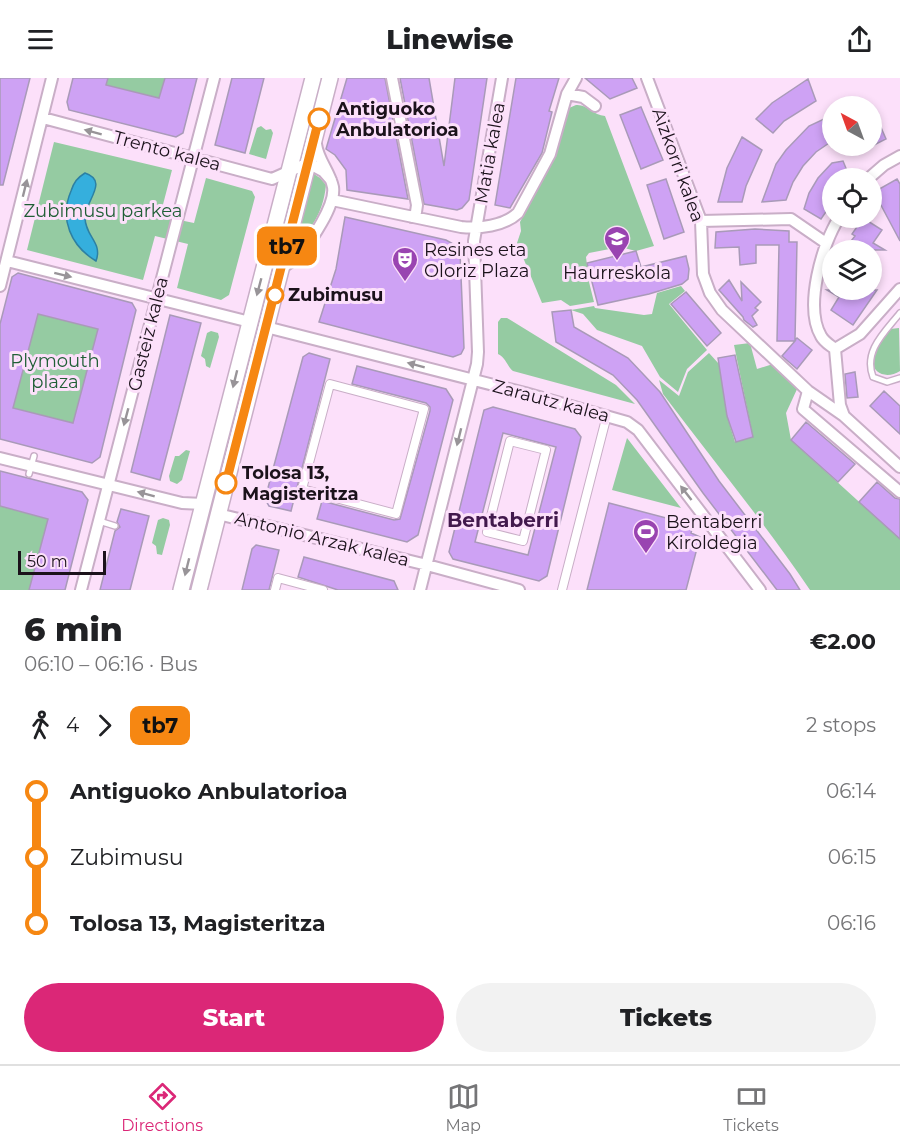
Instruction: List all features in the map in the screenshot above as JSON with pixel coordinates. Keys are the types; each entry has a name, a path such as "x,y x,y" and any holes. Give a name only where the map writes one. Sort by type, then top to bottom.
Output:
{"main road":[{"path":"181,590 313,78"},
{"path":"199,590 330,78"}],"street":[{"path":"0,286 52,78"},
{"name":"Gasteiz kalea","path":"81,590 214,78"},
{"path":"392,78 417,205 412,217"},
{"name":"Matia kalea","path":"420,590 478,352 475,228 481,209 502,78"},
{"path":"332,200 475,228 505,222 518,213 550,154 567,94 576,78"},
{"name":"Aizkorri kalea","path":"647,78 701,221 704,274 710,293 722,310 807,390 844,417 900,467"},
{"path":"567,94 583,97 595,106"},
{"name":"Trento kalea","path":"43,118 272,179 308,163"},
{"path":"281,268 299,255 314,235 332,200 334,191 332,180 318,156 315,138"},
{"path":"881,168 900,156"},
{"path":"308,163 323,171 332,180"},
{"path":"701,221 791,219 822,240"},
{"path":"822,260 814,293 815,321 820,335 835,349 840,405 844,417"},
{"path":"7,261 250,322"},
{"path":"835,349 860,334 900,289"},
{"name":"Zarautz kalea","path":"266,327 627,422 638,430 760,590"},
{"path":"330,384 424,409 396,514 302,489 330,384"},
{"path":"807,390 803,409 900,492"},
{"path":"562,590 607,415"},
{"path":"510,441 546,450 523,541 487,532 510,441"},
{"path":"0,458 186,504 203,504"},
{"name":"Antonio Arzak kalea","path":"218,514 519,590"},
{"path":"275,590 278,578 323,590"}],"lane":[{"path":"890,300 900,311 873,347 868,366 873,377 887,382 900,378"},
{"path":"99,522 115,525"}],"green space":[{"path":"108,78 165,78 159,98 106,85"},
{"path":"576,105 605,116 654,246 636,251 620,247 589,253 586,257 594,302 570,306 561,300 542,303 517,243 521,231 520,222 554,158 565,115 569,108"},
{"path":"261,126 266,130 271,129 273,133 266,159 249,154 257,128"},
{"name":"Zubimusu parkea","path":"54,142 172,170 160,216 194,223 206,178 252,191 255,197 229,295 221,300 177,288 188,244 155,236 143,280 27,250"},
{"path":"314,174 326,185 322,205 310,229 291,251"},
{"path":"681,286 685,291 669,304 707,350 687,369 678,392 660,377 642,346 597,330 583,314 571,310 594,306 644,315 652,314 657,293"},
{"name":"Plymouth plaza","path":"38,314 98,329 73,423 13,408"},
{"path":"501,318 507,318 616,385 635,404 513,371 498,354 498,322"},
{"path":"899,328 900,371 884,375 874,366 874,354 890,329"},
{"path":"211,331 218,333 219,337 210,368 206,366 205,359 201,356 207,333"},
{"path":"750,343 757,369 773,364 798,387 786,413 791,440 900,539 900,590 810,590 663,394 659,380 679,396 688,372 709,353 719,364 727,416 735,442 753,437 734,345"},
{"path":"627,438 681,508 612,490"},
{"path":"186,450 190,451 182,480 177,484 170,481 169,476 175,456 179,456"},
{"path":"0,506 48,519 29,590 0,590"},
{"path":"163,518 169,520 170,525 162,555 157,554 156,546 152,543 158,520"}],"water":[{"path":"85,173 92,176 96,186 85,217 88,230 96,244 98,254 96,261 87,255 74,240 67,221 66,212 72,188 76,180"}],"building":[{"path":"0,78 30,78 3,185 0,185"},
{"path":"73,78 108,78 106,85 159,98 165,78 197,78 183,133 176,137 69,110 67,102"},
{"path":"232,78 264,78 245,153 215,145"},
{"path":"347,78 385,78 408,199 347,190 346,170 335,155 326,149"},
{"path":"400,78 429,78 444,166 455,78 487,78 469,200 462,208 457,210 424,204"},
{"path":"516,78 559,78 549,111 552,112 542,153 510,208 495,205"},
{"path":"585,78 632,78 637,88 610,99"},
{"path":"808,79 816,101 784,121 773,133 756,119 772,103"},
{"path":"641,107 663,160 641,169 620,115"},
{"path":"822,120 822,148 803,166 786,200 762,202 776,164 809,126"},
{"path":"742,137 762,150 746,186 742,202 718,202 727,168"},
{"path":"843,161 846,168 827,168 832,163"},
{"path":"822,174 821,219 804,209 809,193"},
{"path":"666,179 684,232 664,239 647,185"},
{"path":"897,179 900,184 900,241 882,207 882,187"},
{"path":"345,217 446,240 455,245 460,252 464,348 461,354 453,357 319,322 336,269"},
{"path":"856,228 882,230 875,240 852,240 855,236 852,234"},
{"path":"755,229 789,231 789,242 797,242 795,340 797,338 812,350 797,369 782,356 795,341 777,341 779,245 756,245 756,263 740,265 739,247 715,248 716,232"},
{"path":"636,251 641,267 686,256 689,269 688,279 682,284 649,294 598,305 587,263"},
{"path":"18,273 132,303 136,310 100,457 92,463 0,439 0,324 12,277","holes":["38,314 98,329 73,423 13,408"]},
{"path":"729,280 742,301 741,282 761,302 755,308 758,310 752,316 757,325 753,327 744,320 719,290"},
{"path":"686,292 721,333 707,346 671,304"},
{"path":"837,300 870,300 853,325 831,310"},
{"path":"571,310 574,327 628,358 660,392 719,481 800,590 777,590 703,493 637,400 613,375 556,342 552,312"},
{"path":"170,315 201,323 160,480 131,472"},
{"path":"309,353 330,359 291,511 269,506 265,499 303,357"},
{"path":"735,355 753,437 736,442 727,416 718,358"},
{"path":"357,366 446,389 453,400 418,535 407,542 317,519 322,501 394,520 400,519 430,411 426,403 352,384"},
{"path":"855,372 858,397 847,398 845,374"},
{"path":"884,391 900,406 900,434 870,406"},
{"path":"493,407 575,429 581,437 547,576 539,581 453,559 449,552 484,410","holes":["503,433 556,447 528,555 475,542"]},
{"path":"806,422 855,464 838,482 791,440"},
{"path":"0,471 82,492 88,500 65,590 29,590 48,519 0,506"},
{"path":"877,482 895,498 900,499 900,539 859,502"},
{"name":"Bentaberri Kiroldegia","path":"609,503 693,525 691,533 700,537 686,590 587,590"},
{"path":"121,509 149,516 130,590 100,590 115,531 120,527 117,522"},
{"path":"256,545 279,550 269,590 242,590 252,549"},
{"path":"304,557 394,581 398,590 338,590 298,577"}],"bus line":[{"name":"tb7","path":"226,483 319,119"}],"place":[{"name":"Antiguoko Anbulatorioa","path":"319,119"},
{"name":"Haurreskola","path":"617,262"},
{"name":"Resines eta Oloriz Plaza","path":"405,283"},
{"name":"Zubimusu","path":"275,295"},
{"name":"Tolosa 13, Magisteritza","path":"226,483"},
{"name":"Bentaberri Kiroldegia","path":"646,555"}],"district":[{"name":"Bentaberri","path":"503,520"}]}
